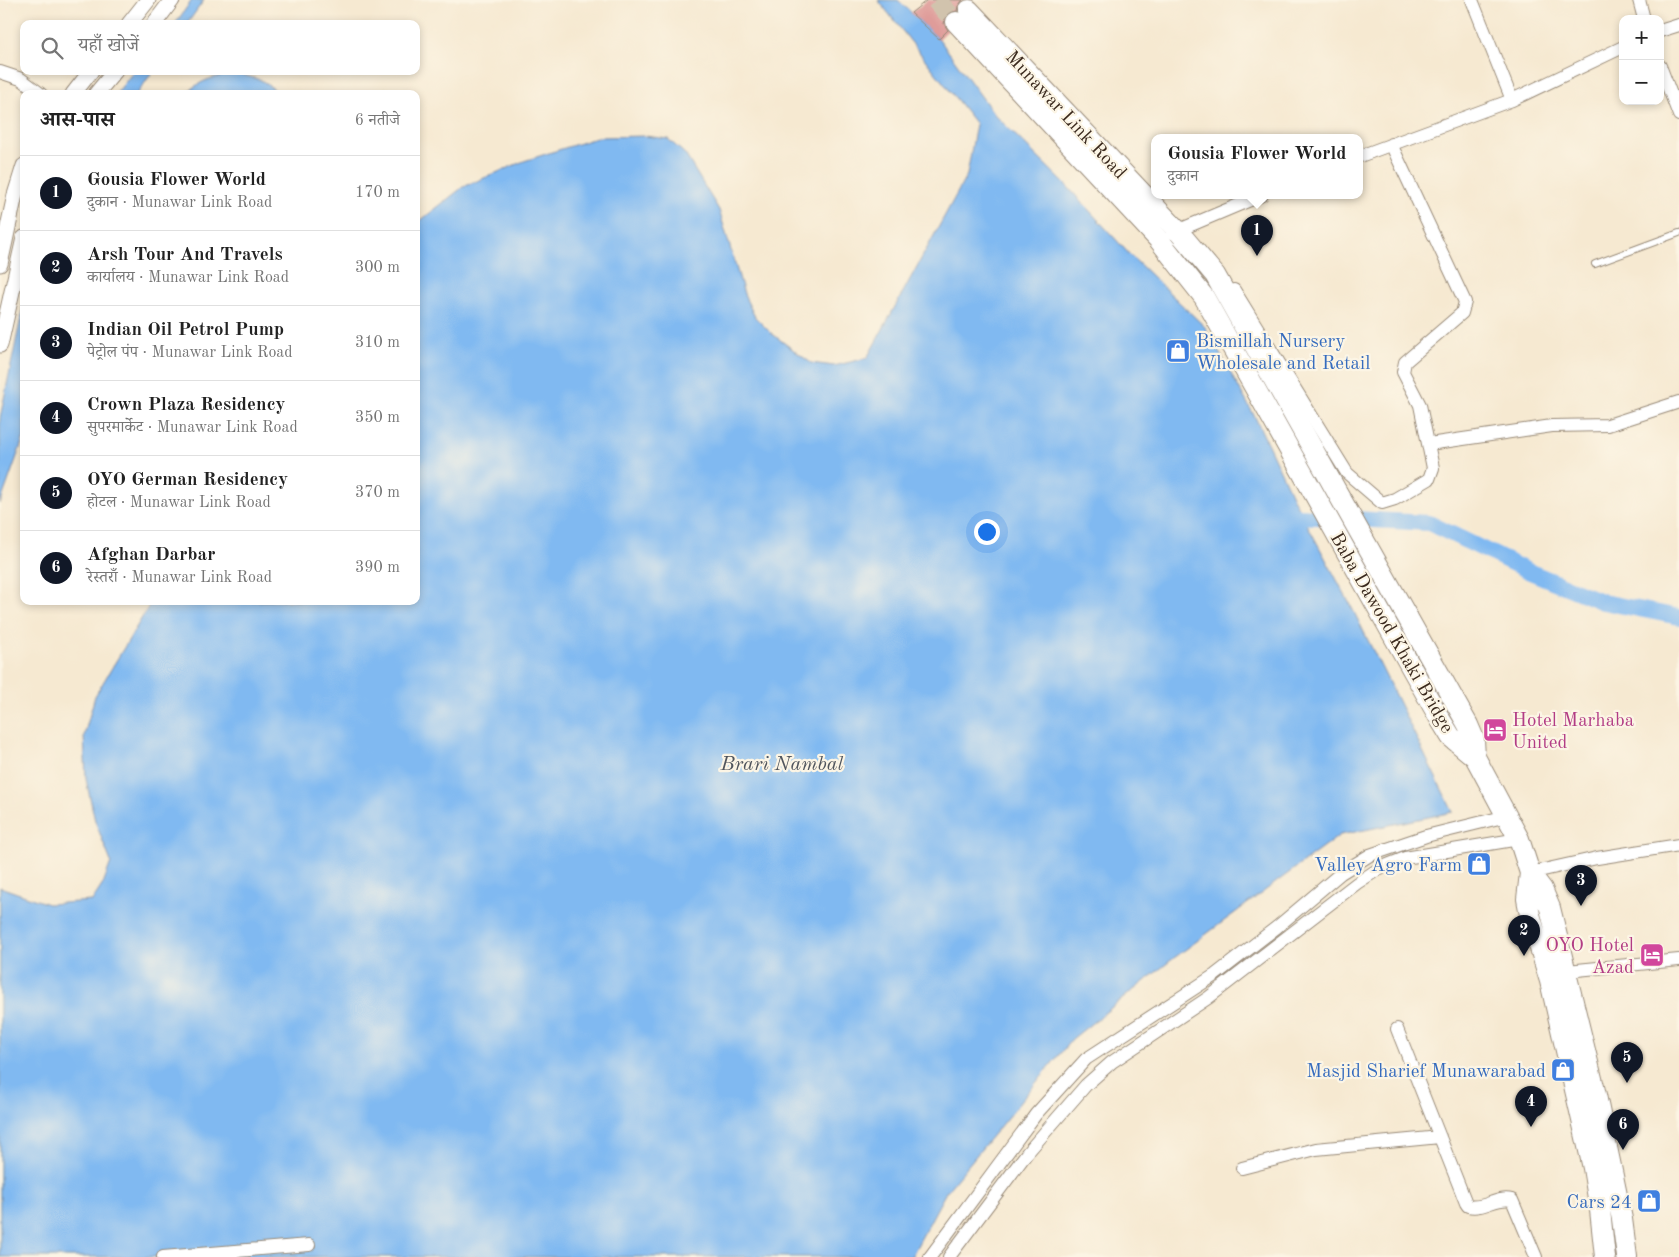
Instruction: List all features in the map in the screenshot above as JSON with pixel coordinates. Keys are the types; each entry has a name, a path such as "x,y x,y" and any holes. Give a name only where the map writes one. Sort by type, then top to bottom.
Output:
{"main road":[{"name":"Munawar Link Road","path":"1204,296 1158,240 963,16 1178,231 1219,282"},
{"name":"Baba Dawood Khaki Bridge","path":"1219,282 1459,707 1474,739 1475,757"},
{"name":"Baba Dawood Khaki Bridge","path":"1204,296 1440,719 1451,737 1475,757"},
{"path":"1475,757 1520,838 1530,873 1542,889 1550,908 1596,1094 1624,1225 1627,1257"},
{"path":"1530,873 1527,899 1530,915 1550,981 1593,1168 1605,1257"}],"street":[{"path":"132,20 148,0"},
{"path":"157,20 172,0"},
{"path":"1472,0 1512,100"},
{"path":"1639,0 1643,15"},
{"path":"1664,30 1679,25"},
{"path":"1363,155 1512,100 1619,50"},
{"path":"0,72 21,79 36,90"},
{"path":"76,90 88,75"},
{"path":"99,90 112,75"},
{"path":"1664,76 1679,115"},
{"path":"1219,282 1232,287 1347,472 1376,500 1387,503 1429,479 1433,468 1429,444 1420,406 1403,372 1403,367 1405,362 1462,312 1465,302 1391,144"},
{"path":"0,264 20,179"},
{"path":"1158,240 1253,199"},
{"path":"0,345 20,256"},
{"path":"1429,444 1552,426 1608,425 1679,402"},
{"path":"930,1257 1014,1143 1065,1080 1086,1060 1214,975 1341,873 1370,855 1396,844 1507,816"},
{"path":"950,1257 1027,1153 1086,1085 1112,1062 1208,998 1380,868 1405,858 1520,838"},
{"path":"1530,873 1597,858 1679,845"},
{"path":"1567,971 1679,960"},
{"path":"1397,1029 1468,1206 1478,1207 1499,1199 1512,1200 1536,1257"},
{"path":"1242,1168 1316,1149 1440,1137"},
{"path":"1014,1143 1027,1153"},
{"path":"163,1257 309,1245"}],"lane":[{"path":"1595,264 1679,233"}],"water":[{"path":"192,0 204,0 190,20 178,20"},
{"name":"Brari Nambal","path":"878,0 898,0 939,39 995,115 1067,186 1131,256 1205,327 1255,417 1294,500 1353,610 1453,812 1340,835 1170,961 1072,1039 946,1192 911,1257 0,1257 0,887 48,904 92,901 103,884 111,862 95,821 86,779 84,736 95,696 150,605 420,605 420,221 463,187 524,161 599,137 645,136 668,139 685,154 719,210 745,297 755,317 771,333 811,363 834,366 867,358 967,175 976,124"},
{"path":"131,75 150,75 140,90 119,90"},
{"path":"224,75 244,75 261,80 275,90 191,90 210,79"},
{"path":"20,322 20,448 0,504 0,418"}],"building":[{"path":"927,0 963,0 958,6 957,11 948,13 944,24 948,30 939,39 911,13"}],"waterway":[{"path":"1280,515 1429,523 1528,571 1603,602 1679,617"}],"tunnel":[{"path":"936,0 956,22"}],"place":[{"name":"Gousia Flower World","path":"1257,256"},
{"name":"Bismillah Nursery Wholesale and Retail","path":"1178,351"},
{"name":"Hotel Marhaba United","path":"1495,730"},
{"name":"Valley Agro Farm","path":"1479,864"},
{"name":"Indian Oil Petrol Pump","path":"1581,906"},
{"name":"OYO Hotel Azad","path":"1652,955"},
{"name":"Arsh Tour And Travels","path":"1524,956"},
{"name":"Masjid Sharief Munawarabad","path":"1563,1070"},
{"name":"OYO German Residency","path":"1627,1083"},
{"name":"Crown Plaza Residency","path":"1531,1127"},
{"name":"Afghan Darbar","path":"1623,1150"},
{"name":"Cars 24","path":"1649,1201"}]}
